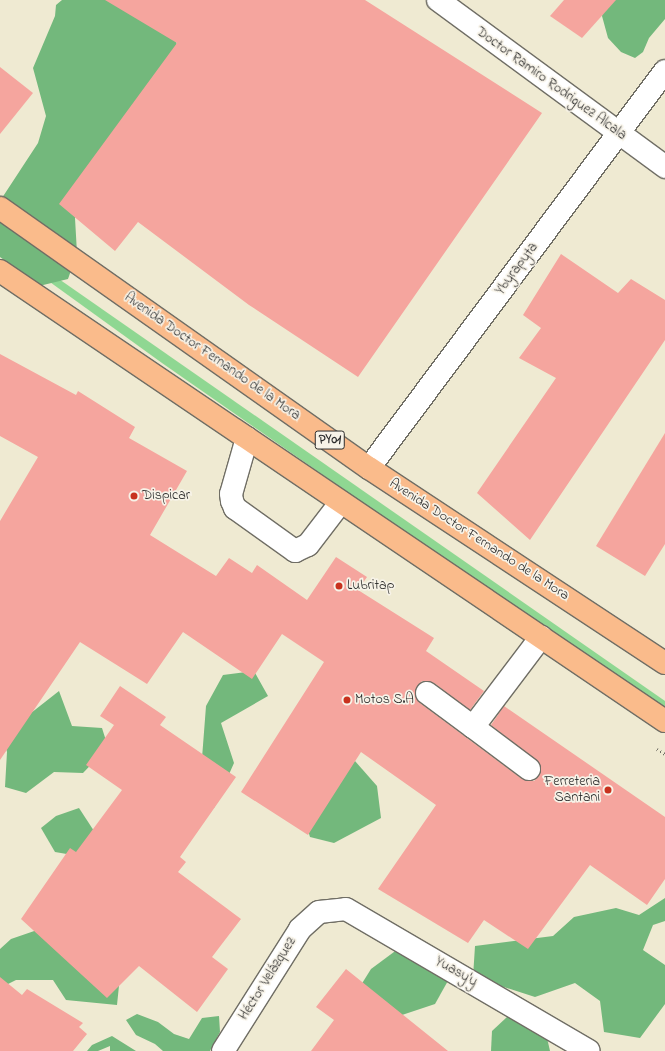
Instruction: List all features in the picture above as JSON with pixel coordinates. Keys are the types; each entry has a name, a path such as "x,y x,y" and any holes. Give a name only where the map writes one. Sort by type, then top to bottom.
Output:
{"highway":[{"name":"Avenida Doctor Fernando de la Mora","path":"0,208 369,468 665,663"},
{"path":"0,270 665,721"}],"street":[{"name":"Doctor Ramiro Rodriguez Alcala","path":"438,0 665,167"},
{"name":"Ybyrapyta","path":"369,468 665,71"},
{"path":"248,438 231,494 232,501 235,508 295,552 308,545 341,502"},
{"path":"473,727 540,637"},
{"path":"427,693 528,769"},
{"name":"Yuasy'y","path":"319,912 346,909 588,1051"},
{"name":"Héctor Velázquez","path":"223,1051 300,928 319,912"}],"green space":[{"path":"62,0 129,0 175,31 179,63 94,181 75,218 77,253 68,279 39,286 0,257 0,201 38,143 46,116 33,68 55,16 56,5"},
{"path":"606,0 665,0 665,19 649,38 643,52 635,58 621,52 608,38 602,16"},
{"path":"0,238 665,701 665,713 162,363 0,246"},
{"path":"254,671 268,696 221,723 234,763 214,808 202,758 206,706 223,675"},
{"path":"59,691 72,726 102,728 108,747 83,773 54,772 26,793 5,787 7,752 3,735"},
{"path":"355,761 377,786 381,818 334,843 310,837 299,801 310,783"},
{"path":"79,808 94,831 96,859 55,852 41,828 56,816"},
{"path":"665,898 665,921 653,925 643,950 665,965 665,1004 640,1038 604,1032 600,1001 575,983 535,997 473,977 475,946 553,936 574,917 616,908 639,915"},
{"path":"43,928 120,976 117,1005 66,1000 53,980 16,980 0,988 0,949 11,939"},
{"path":"398,949 454,970 435,1004 396,1017 356,993 371,969"},
{"path":"137,1014 158,1022 174,1034 189,1039 202,1018 219,1016 220,1032 210,1051 163,1051 155,1044 136,1035 126,1020"},
{"path":"542,1016 550,1051 491,1051 492,1031 507,1017"},
{"path":"112,1036 136,1051 110,1051 110,1046 98,1051 87,1051 92,1045"}],"building":[{"path":"105,0 365,0 542,113 358,377 249,305 138,222 115,251 59,204 177,43"},
{"path":"564,0 616,0 582,38 550,16"},
{"path":"0,67 33,93 0,134"},
{"path":"561,254 618,293 631,279 665,300 665,340 530,540 477,493 556,378 519,358 541,328 523,315"},
{"path":"0,354 76,395 78,391 135,427 129,438 187,471 150,535 216,576 229,558 252,573 257,565 307,600 336,557 367,577 358,590 434,638 426,651 484,691 470,710 434,683 422,681 415,691 420,703 522,779 534,781 539,776 540,764 491,725 504,706 665,817 665,879 647,905 590,865 528,949 484,920 468,943 378,889 436,805 361,752 308,835 241,792 324,662 282,634 252,679 183,632 147,684 80,642 0,760 0,521 38,457 0,436"},
{"path":"665,433 665,544 645,576 596,546"},
{"path":"120,686 166,717 160,725 236,777 180,857 186,862 178,872 241,919 212,957 228,969 197,1012 139,966 107,998 21,919 70,848 76,852 122,790 86,765 114,725 100,716"},
{"path":"346,969 448,1051 311,1051 334,1020 316,1007"},
{"path":"0,977 22,995 27,989 83,1023 79,1027 87,1034 73,1051 0,1051"}],"place":[{"name":"Dispicar","path":"134,496"},
{"name":"Lubritap","path":"339,586"},
{"name":"Motos S.A","path":"347,700"},
{"name":"Ferreteria Santani","path":"608,790"}]}
